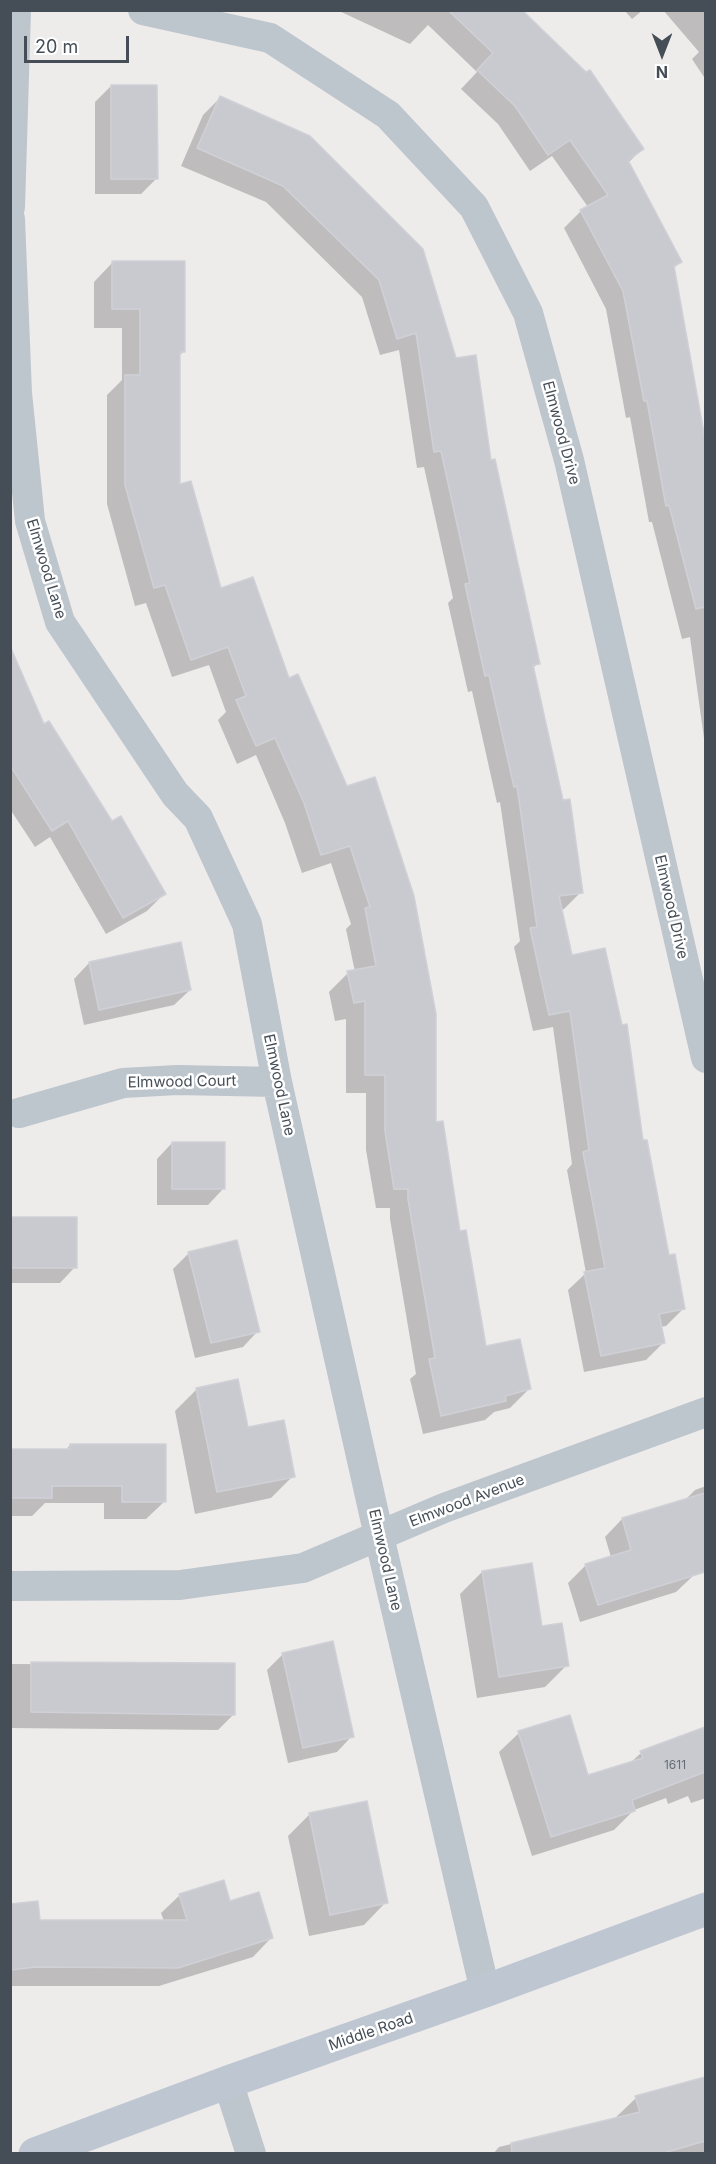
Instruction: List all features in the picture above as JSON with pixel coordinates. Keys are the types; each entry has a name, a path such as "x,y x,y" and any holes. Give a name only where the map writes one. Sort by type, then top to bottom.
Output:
{"main road":[{"name":"Middle Road","path":"35,2154 705,1909"}],"street":[{"path":"10,207 16,10"},
{"name":"Elmwood Drive","path":"142,10 270,38 388,115 474,207 528,313 569,460 705,1058"},
{"name":"Elmwood Lane","path":"10,219 17,393 30,521 60,622 175,794 198,818 247,924 278,1082 379,1536 485,1991"},
{"name":"Elmwood Court","path":"19,1113 123,1083 177,1080 278,1082"},
{"name":"Elmwood Avenue","path":"10,1586 180,1585 303,1568 444,1508 705,1412"},
{"path":"228,2082 250,2154"}],"building":[{"path":"448,10 522,10 586,72 590,70 644,149 628,160 682,262 674,266 705,439 705,607 696,609 669,505 666,506 647,401 644,401 623,291 580,210 608,195 570,140 548,155 515,106 477,70 493,53"},
{"path":"111,85 157,85 158,179 111,179"},
{"path":"220,96 310,136 423,249 456,358 476,355 491,460 495,459 540,664 533,665 563,800 570,799 583,893 559,896 572,955 605,948 622,1025 627,1024 643,1140 647,1140 669,1255 675,1254 685,1309 659,1314 665,1343 601,1356 584,1272 605,1268 583,1152 589,1150 570,1011 549,1015 530,928 537,927 517,786 514,787 489,675 485,676 465,584 470,583 441,451 434,452 416,333 397,339 379,280 283,186 197,148"},
{"path":"112,261 185,261 185,352 180,352 180,484 191,481 221,588 253,577 289,678 298,674 347,786 375,777 414,896 436,1014 436,1122 443,1121 460,1231 466,1230 486,1346 520,1339 531,1389 505,1396 506,1401 441,1416 429,1359 435,1358 408,1189 394,1189 385,1131 385,1075 365,1075 365,1001 354,1003 347,971 376,966 365,908 370,907 350,846 321,855 304,803 275,738 256,746 236,700 246,696 228,647 191,660 165,585 154,588 125,485 125,375 140,375 140,309 112,309"},
{"path":"10,646 44,724 49,721 112,821 121,816 166,894 123,918 68,821 52,831 10,765"},
{"path":"181,942 191,990 99,1010 89,962"},
{"path":"172,1142 225,1142 225,1189 172,1189"},
{"path":"10,1217 77,1217 77,1268 10,1268"},
{"path":"237,1240 260,1332 211,1343 188,1252"},
{"path":"238,1379 248,1427 284,1420 295,1477 217,1492 196,1388"},
{"path":"70,1444 166,1444 166,1502 122,1502 122,1486 52,1486 52,1498 10,1498 10,1449 70,1449"},
{"path":"705,1493 705,1572 598,1605 585,1564 631,1550 622,1518"},
{"path":"532,1563 542,1626 562,1623 569,1666 499,1677 482,1571"},
{"path":"333,1641 354,1737 303,1748 282,1653"},
{"path":"31,1662 235,1663 235,1715 31,1712"},
{"path":"570,1715 588,1775 643,1758 640,1751 705,1727 705,1772 632,1800 635,1811 551,1837 518,1731"},
{"path":"367,1801 388,1903 330,1915 309,1813"},
{"path":"224,1880 230,1901 259,1892 273,1938 178,1968 36,1967 10,1970 10,1904 38,1901 40,1920 187,1920 179,1894"},
{"path":"705,2077 705,2141 660,2154 512,2154 511,2143 640,2112 635,2096"}]}
